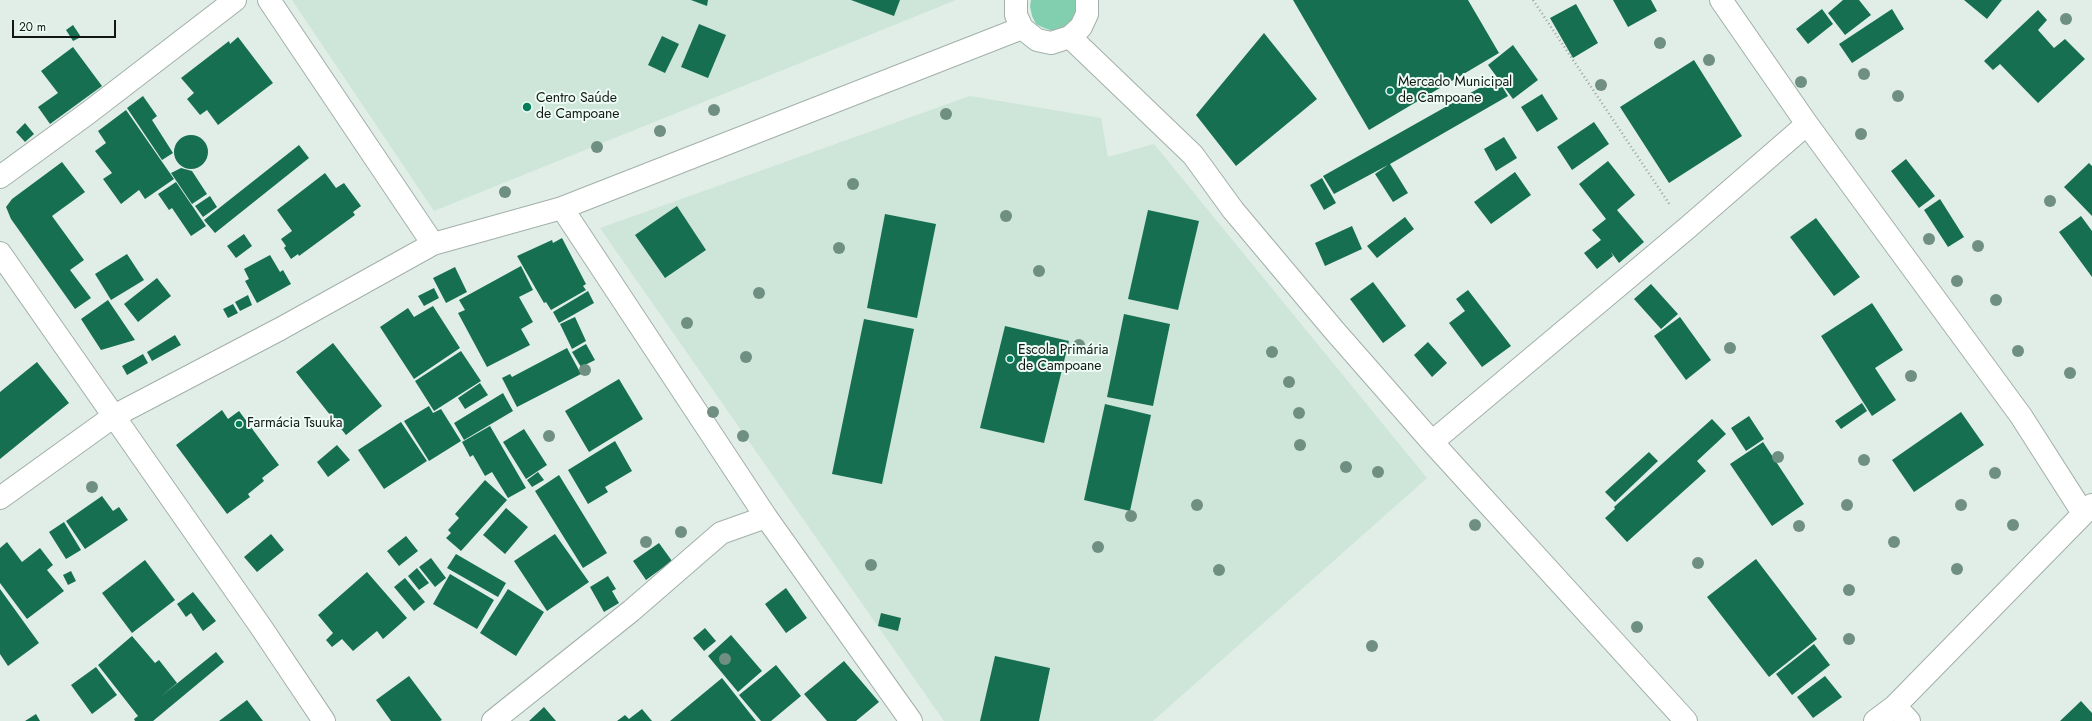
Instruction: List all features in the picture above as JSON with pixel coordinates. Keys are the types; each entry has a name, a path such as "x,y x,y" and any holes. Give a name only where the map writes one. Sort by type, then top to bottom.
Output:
{"street":[{"path":"0,176 88,113 235,0"},
{"path":"269,0 433,244"},
{"path":"1016,0 1016,15 1022,28 1031,37 1044,42 1058,42 1070,37 1081,27 1087,14 1087,0"},
{"path":"1721,0 1807,124 2021,416 2087,509 1902,714 1875,721"},
{"path":"0,498 114,416 280,329 433,244 562,208 1022,28"},
{"path":"1070,37 1192,155 1238,216 1333,329 1432,442 1686,721"},
{"path":"1432,442 1686,229 1807,124"},
{"path":"562,208 766,517 911,721"},
{"path":"0,253 324,721"},
{"path":"493,721 631,611 721,533 766,517"}],"path":[{"path":"1533,0 1686,229"}],"shaded area":[{"name":"Centro Saúde de Campoane","path":"292,0 956,0 434,211"},
{"name":"Escola Primária de Campoane","path":"970,96 1101,118 1108,157 1154,144 1427,478 1153,721 944,721 600,228"}],"green space":[{"path":"1031,0 1075,0 1075,16 1070,24 1061,29 1053,31 1044,28 1036,24 1032,16 1030,6"}],"building":[{"path":"691,0 708,0 707,6"},
{"path":"851,0 900,0 894,16"},
{"name":"Mercado Municipal de Campoane","path":"1293,0 1468,0 1499,53 1369,130"},
{"path":"1613,0 1651,0 1657,11 1628,27"},
{"path":"1843,0 1859,0 1871,15 1845,35 1828,13"},
{"path":"1964,0 2002,0 1987,19"},
{"path":"1576,4 1598,43 1573,58 1550,18"},
{"path":"1822,9 1833,24 1808,44 1796,29"},
{"path":"1892,9 1904,29 1852,63 1839,44"},
{"path":"2038,10 2047,20 2038,30 2054,48 2065,39 2085,59 2038,103 2000,64 1993,70 1984,61"},
{"path":"699,24 726,35 708,78 681,67"},
{"path":"73,25 81,37 73,41 66,30"},
{"path":"1264,33 1317,99 1236,166 1196,115"},
{"path":"662,36 679,44 665,73 648,65"},
{"path":"238,37 273,83 218,125 207,110 200,115 187,99 194,93 181,78 229,41 230,44"},
{"path":"1513,45 1538,80 1513,99 1488,65"},
{"path":"73,47 102,86 50,124 38,107 58,93 41,71"},
{"path":"1694,60 1742,136 1669,183 1620,107"},
{"path":"1497,78 1508,96 1390,164 1408,193 1393,202 1375,174 1388,165 1334,194 1323,176"},
{"path":"1542,94 1558,119 1537,132 1521,107"},
{"path":"143,96 157,116 152,120 173,153 162,160 127,108"},
{"path":"126,110 174,179 145,199 139,190 121,204 103,179 112,173 95,151 106,143 98,131"},
{"path":"1594,122 1609,144 1572,170 1557,147"},
{"path":"25,123 34,134 25,142 16,132"},
{"path":"188,135 194,135 198,136 205,142 208,152 207,159 201,166 194,169 188,169 184,168 177,162 174,155 174,149 175,145 181,138"},
{"path":"1504,137 1517,158 1496,171 1484,149"},
{"path":"299,145 309,158 215,233 204,220"},
{"path":"1906,159 1935,196 1919,208 1891,171"},
{"path":"1608,161 1635,195 1617,210 1644,242 1619,263 1611,252 1613,256 1597,269 1584,253 1601,240 1592,230 1606,219 1579,184"},
{"path":"62,162 85,192 52,216 84,260 70,270 91,298 75,309 11,219 6,207 12,199"},
{"path":"2089,163 2092,166 2092,216 2064,187"},
{"path":"181,168 192,171 207,194 192,204 171,173"},
{"path":"1515,172 1531,195 1491,224 1474,202"},
{"path":"325,173 336,188 344,183 361,206 353,212 355,215 299,256 298,254 291,259 284,248 286,246 281,239 292,231 277,210"},
{"path":"1322,178 1336,203 1324,210 1310,185"},
{"path":"176,182 206,226 191,236 172,208 169,210 158,194"},
{"path":"210,196 217,207 203,217 195,206"},
{"path":"1940,199 1964,237 1948,247 1924,210"},
{"path":"677,206 706,250 665,278 635,235"},
{"path":"1148,210 1199,221 1178,310 1128,299"},
{"path":"885,214 936,224 917,318 867,308"},
{"path":"2081,216 2092,231 2092,277 2059,232"},
{"path":"1405,217 1414,229 1377,258 1367,246"},
{"path":"1816,218 1860,277 1834,296 1790,237"},
{"path":"1352,226 1362,249 1325,266 1315,243"},
{"path":"244,234 252,246 236,258 227,246"},
{"path":"562,238 586,284 583,286 586,290 551,310 546,302 544,303 517,256 552,240 553,243"},
{"path":"127,254 144,280 111,300 95,274"},
{"path":"270,255 280,272 283,270 291,284 257,303 245,281 249,279 244,269"},
{"path":"521,266 533,290 519,297 533,322 521,329 530,345 487,367 458,313 465,310 459,300"},
{"path":"455,267 467,292 446,303 433,278"},
{"path":"157,278 171,296 138,322 124,304"},
{"path":"1373,282 1406,326 1383,343 1350,299"},
{"path":"1651,284 1678,314 1661,329 1634,299"},
{"path":"434,288 439,298 424,306 418,296"},
{"path":"1468,290 1511,346 1482,367 1449,323 1465,311 1456,299"},
{"path":"588,291 594,303 559,323 553,312"},
{"path":"248,295 252,305 240,311 235,302"},
{"path":"108,300 135,340 101,350 81,319"},
{"path":"1872,303 1903,350 1875,368 1896,400 1872,416 1821,336"},
{"path":"233,304 238,313 228,318 223,309"},
{"path":"433,306 460,348 414,379 380,327 408,308 414,317"},
{"path":"1124,314 1170,324 1153,406 1107,397"},
{"path":"575,317 586,341 572,349 560,324"},
{"path":"1680,317 1711,360 1686,380 1654,336"},
{"path":"864,319 914,329 882,484 832,474"},
{"path":"1005,326 1069,341 1044,443 980,428"},
{"path":"175,335 181,345 152,361 147,352"},
{"path":"1428,342 1447,363 1432,377 1414,355"},
{"path":"333,343 382,406 346,435 296,372"},
{"path":"586,344 595,360 581,367 572,352"},
{"path":"567,348 581,374 517,407 502,378 510,374 512,377"},
{"path":"461,351 481,381 434,411 415,381"},
{"path":"143,354 148,363 127,375 122,366"},
{"path":"37,362 69,403 0,459 0,392"},
{"path":"619,379 643,419 589,452 565,411"},
{"path":"480,383 488,395 465,409 458,398"},
{"path":"503,393 513,411 464,440 454,423"},
{"path":"1862,403 1867,411 1841,429 1835,421"},
{"path":"1105,404 1151,415 1130,511 1084,500"},
{"path":"429,406 433,413 441,409 461,441 429,461 404,421"},
{"path":"222,410 228,419 239,411 279,465 262,478 264,481 248,494 250,497 227,514 176,445"},
{"path":"1961,412 1984,445 1914,492 1892,460"},
{"path":"1749,416 1764,439 1746,451 1731,428"},
{"path":"1712,419 1726,434 1697,461 1706,471 1627,542 1605,518 1615,509 1614,507"},
{"path":"401,422 427,461 384,489 358,450"},
{"path":"490,426 526,488 508,498 492,472 485,476 473,455 470,457 462,442"},
{"path":"524,429 547,465 526,479 503,442"},
{"path":"615,441 632,471 605,487 608,492 588,504 568,470"},
{"path":"1763,442 1804,504 1772,526 1730,464"},
{"path":"337,445 350,460 328,477 317,462"},
{"path":"1649,452 1658,461 1615,502 1605,492"},
{"path":"538,472 544,480 532,487 527,480"},
{"path":"559,475 607,553 583,568 535,491"},
{"path":"485,480 507,500 461,551 446,538 451,533 448,530 459,518 455,514"},
{"path":"102,496 113,511 119,507 128,520 85,549 66,521"},
{"path":"506,508 528,527 505,554 483,535"},
{"path":"64,522 81,550 66,559 49,532"},
{"path":"271,534 284,550 257,572 244,557"},
{"path":"555,534 589,582 547,611 514,561"},
{"path":"406,536 418,551 399,566 387,551"},
{"path":"7,542 22,562 40,548 53,565 47,570 64,591 27,619 0,583 0,548"},
{"path":"659,543 672,561 646,580 633,561"},
{"path":"456,554 506,583 498,597 447,568"},
{"path":"431,558 446,578 435,587 419,567"},
{"path":"1756,559 1817,639 1769,677 1707,597"},
{"path":"145,560 175,600 132,633 102,593"},
{"path":"417,568 429,583 419,590 408,576"},
{"path":"71,571 76,581 68,585 63,575"},
{"path":"367,572 407,618 383,639 377,631 353,651 342,639 332,647 326,640 333,633 318,615"},
{"path":"450,574 494,600 477,629 433,604"},
{"path":"608,576 616,589 612,591 619,603 604,612 590,587"},
{"path":"405,578 425,602 414,611 394,587"},
{"path":"786,588 807,618 786,633 765,604"},
{"path":"0,589 39,643 8,666 0,654"},
{"path":"508,589 544,612 516,656 480,633"},
{"path":"193,592 216,621 203,631 191,613 186,617 177,604"},
{"path":"881,613 901,618 898,631 878,626"},
{"path":"705,628 716,641 704,651 693,638"},
{"path":"731,635 762,671 738,692 708,656"},
{"path":"132,636 155,663 159,660 177,683 159,698 216,652 224,662 153,721 135,721 134,719 138,716 98,665"},
{"path":"1814,644 1830,665 1792,695 1776,674"},
{"path":"995,656 1050,668 1039,721 980,721"},
{"path":"844,661 879,702 856,721 827,721 804,694"},
{"path":"776,665 801,696 771,721 761,721 739,695"},
{"path":"96,667 117,695 92,714 71,685"},
{"path":"409,676 442,720 391,721 376,700"},
{"path":"1825,676 1842,697 1813,718 1797,697"},
{"path":"722,678 756,721 670,721"},
{"path":"247,700 263,721 219,721"},
{"path":"2081,701 2092,713 2092,721 2060,721"},
{"path":"544,707 556,721 529,721"},
{"path":"642,709 652,721 617,721 625,715 629,719"},
{"path":"36,714 40,721 25,721"}],"place":[{"name":"Mercado Municipal de Campoane","path":"1390,91"},
{"name":"Centro Saúde de Campoane","path":"527,107"},
{"name":"Escola Primária de Campoane","path":"1010,359"},
{"name":"Farmácia Tsuuka","path":"239,424"}]}
